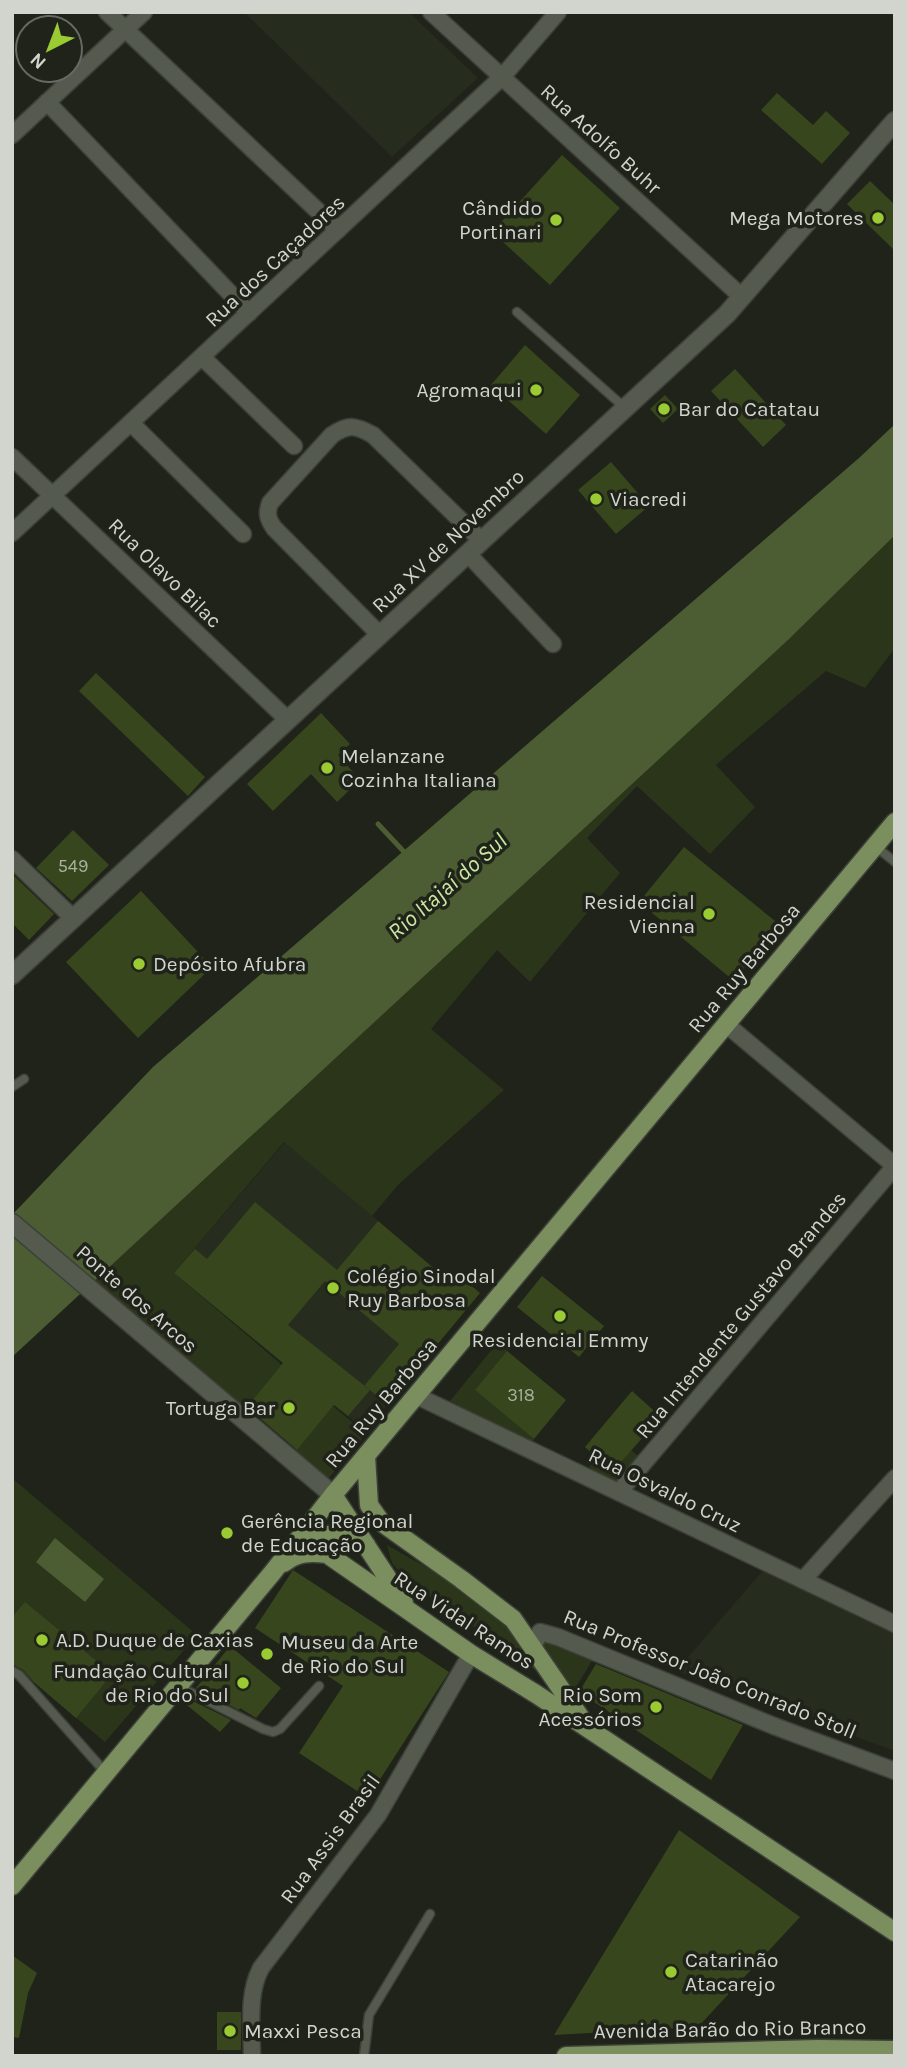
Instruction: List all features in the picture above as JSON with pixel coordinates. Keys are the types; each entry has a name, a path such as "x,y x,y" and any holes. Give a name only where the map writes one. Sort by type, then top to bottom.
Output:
{"main road":[{"name":"Rua XV de Novembro","path":"12,975 699,340 742,297 895,121"},
{"name":"Rua Ruy Barbosa","path":"12,1886 273,1572 333,1495 895,822"},
{"name":"Ponte dos Arcos","path":"12,1223 333,1495"},
{"path":"366,1456 369,1505 381,1522 513,1619 533,1647"},
{"path":"333,1495 411,1614"},
{"path":"273,1572 310,1542 327,1536 351,1536 366,1545"},
{"name":"Rua Vidal Ramos","path":"292,1556 311,1552 327,1554 471,1654 536,1694 895,1932"},
{"name":"Rua Vidal Ramos","path":"533,1647 592,1733"},
{"name":"Avenida Barão do Rio Branco","path":"566,2056 818,2049 895,2050"}],"street":[{"path":"107,12 338,230"},
{"path":"12,135 144,12"},
{"name":"Rua Adolfo Buhr","path":"431,12 742,297"},
{"name":"Rua dos Caçadores","path":"12,533 502,78 558,12"},
{"path":"47,102 249,313"},
{"path":"202,357 294,446"},
{"path":"131,423 243,534"},
{"path":"380,635 274,528 267,511 270,503 332,435 343,428 353,426 373,435 482,541"},
{"name":"Rua Olavo Bilac","path":"12,457 288,720"},
{"path":"468,554 553,643"},
{"path":"12,859 74,919"},
{"path":"727,1025 895,1166"},
{"name":"Rua Intendente Gustavo Brandes","path":"619,1492 895,1166"},
{"name":"Rua Osvaldo Cruz","path":"417,1396 895,1623"},
{"path":"803,1580 895,1478"},
{"name":"Rua Professor João Conrado Stoll","path":"533,1647 540,1632 558,1637 774,1726 895,1771"},
{"name":"Rua Assis Brasil","path":"252,2056 255,1979 378,1815 471,1654"}],"lane":[{"path":"517,312 625,408"},
{"path":"875,846 895,862"},
{"path":"12,1087 24,1079"},
{"path":"12,1671 19,1675 106,1773"},
{"path":"178,1686 273,1732 280,1729 319,1686"},
{"path":"364,2056 369,2015 430,1914"}],"shaded area":[{"path":"244,12 409,12 478,78 392,157"},
{"path":"895,527 895,648 865,688 826,671 716,765 755,807 710,854 637,786 587,838 620,873 530,982 497,950 431,1029 504,1090 398,1185 372,1216 284,1142 174,1273 282,1365 245,1410 88,1286 234,1152"},
{"name":"Colégio Sinodal Ruy Barbosa","path":"285,1142 451,1282 458,1274 480,1293 366,1431 174,1273"},
{"path":"498,1342 508,1351 476,1390 534,1439 532,1443 450,1401"},
{"path":"333,1406 366,1434 328,1479 295,1452"},
{"path":"631,1450 640,1458 617,1484 591,1470 589,1462 594,1456 612,1471"},
{"path":"12,1478 197,1635 105,1742 12,1664"},
{"path":"387,1545 468,1591 507,1621 541,1674 408,1581 392,1563"},
{"path":"766,1567 895,1628 895,1751 676,1671"},
{"path":"550,1640 593,1659 575,1689 561,1677 541,1648 544,1642"}],"water":[{"name":"Rio Itajaí do Sul","path":"895,424 895,535 789,639 12,1357 12,1215 153,1067 859,458"},
{"path":"55,1538 104,1579 85,1602 36,1562"}],"building":[{"path":"777,93 813,125 826,111 850,133 822,164 761,110"},
{"name":"Cândido Portinari","path":"562,155 620,208 550,285 492,232"},
{"name":"Mega Motores","path":"870,181 895,205 895,251 847,204"},
{"name":"Agromaqui","path":"525,345 580,395 546,434 491,385"},
{"path":"735,369 786,425 763,447 711,391"},
{"name":"Bar do Catatau","path":"665,395 678,409 663,423 650,409"},
{"path":"611,462 649,506 616,534 578,490"},
{"path":"96,673 205,777 188,796 79,691"},
{"name":"Melanzane Cozinha Italiana","path":"321,713 350,744 338,755 360,780 337,802 311,774 273,811 247,784"},
{"path":"73,830 109,865 72,901 36,868"},
{"name":"Residencial Vienna","path":"684,847 780,925 734,981 639,902"},
{"path":"12,874 54,914 29,940 12,923"},
{"name":"Depósito Afubra","path":"141,891 212,967 138,1038 66,962"},
{"name":"Colégio Sinodal Ruy Barbosa","path":"255,1202 337,1270 378,1221 451,1283 458,1275 480,1293 387,1405 370,1390 348,1416 334,1405 297,1450 247,1407 283,1363 174,1273 195,1249 207,1259","holes":["325,1281 399,1344 364,1386 288,1325"]},
{"name":"Residencial Emmy","path":"542,1276 604,1326 579,1357 517,1307"},
{"path":"507,1351 566,1400 534,1439 475,1390"},
{"path":"632,1391 661,1417 612,1472 585,1447"},
{"name":"Fundação Cultural de Rio do Sul","path":"293,1570 449,1672 368,1798 299,1753 343,1686 255,1628"},
{"name":"A.D. Duque de Caxias","path":"25,1602 112,1674 76,1718 24,1670 12,1664 12,1617"},
{"name":"Fundação Cultural de Rio do Sul","path":"230,1646 281,1688 256,1718 196,1688"},
{"name":"Rio Som Acessórios","path":"596,1664 743,1725 711,1780 579,1692"},
{"path":"187,1698 231,1720 220,1732 183,1702"},
{"name":"Catarinão Atacarejo","path":"679,1830 800,1917 698,2027 554,2035"},
{"path":"12,1955 37,1973 28,1993 19,2038 12,2037"},
{"name":"Maxxi Pesca","path":"217,2012 241,2012 241,2050 217,2050"}],"waterway":[{"path":"378,824 407,855"}],"place":[{"name":"Mega Motores","path":"878,218"},
{"name":"Cândido Portinari","path":"556,220"},
{"name":"Agromaqui","path":"536,390"},
{"name":"Bar do Catatau","path":"664,409"},
{"name":"Viacredi","path":"596,499"},
{"name":"Melanzane Cozinha Italiana","path":"327,768"},
{"name":"Residencial Vienna","path":"709,914"},
{"name":"Depósito Afubra","path":"139,964"},
{"name":"Colégio Sinodal Ruy Barbosa","path":"333,1288"},
{"name":"Residencial Emmy","path":"560,1316"},
{"name":"Tortuga Bar","path":"289,1408"},
{"name":"Gerência Regional de Educação","path":"227,1533"},
{"name":"A.D. Duque de Caxias","path":"42,1640"},
{"name":"Museu da Arte de Rio do Sul","path":"267,1654"},
{"name":"Fundação Cultural de Rio do Sul","path":"243,1683"},
{"name":"Rio Som Acessórios","path":"656,1707"},
{"name":"Catarinão Atacarejo","path":"671,1972"},
{"name":"Maxxi Pesca","path":"230,2031"}]}
